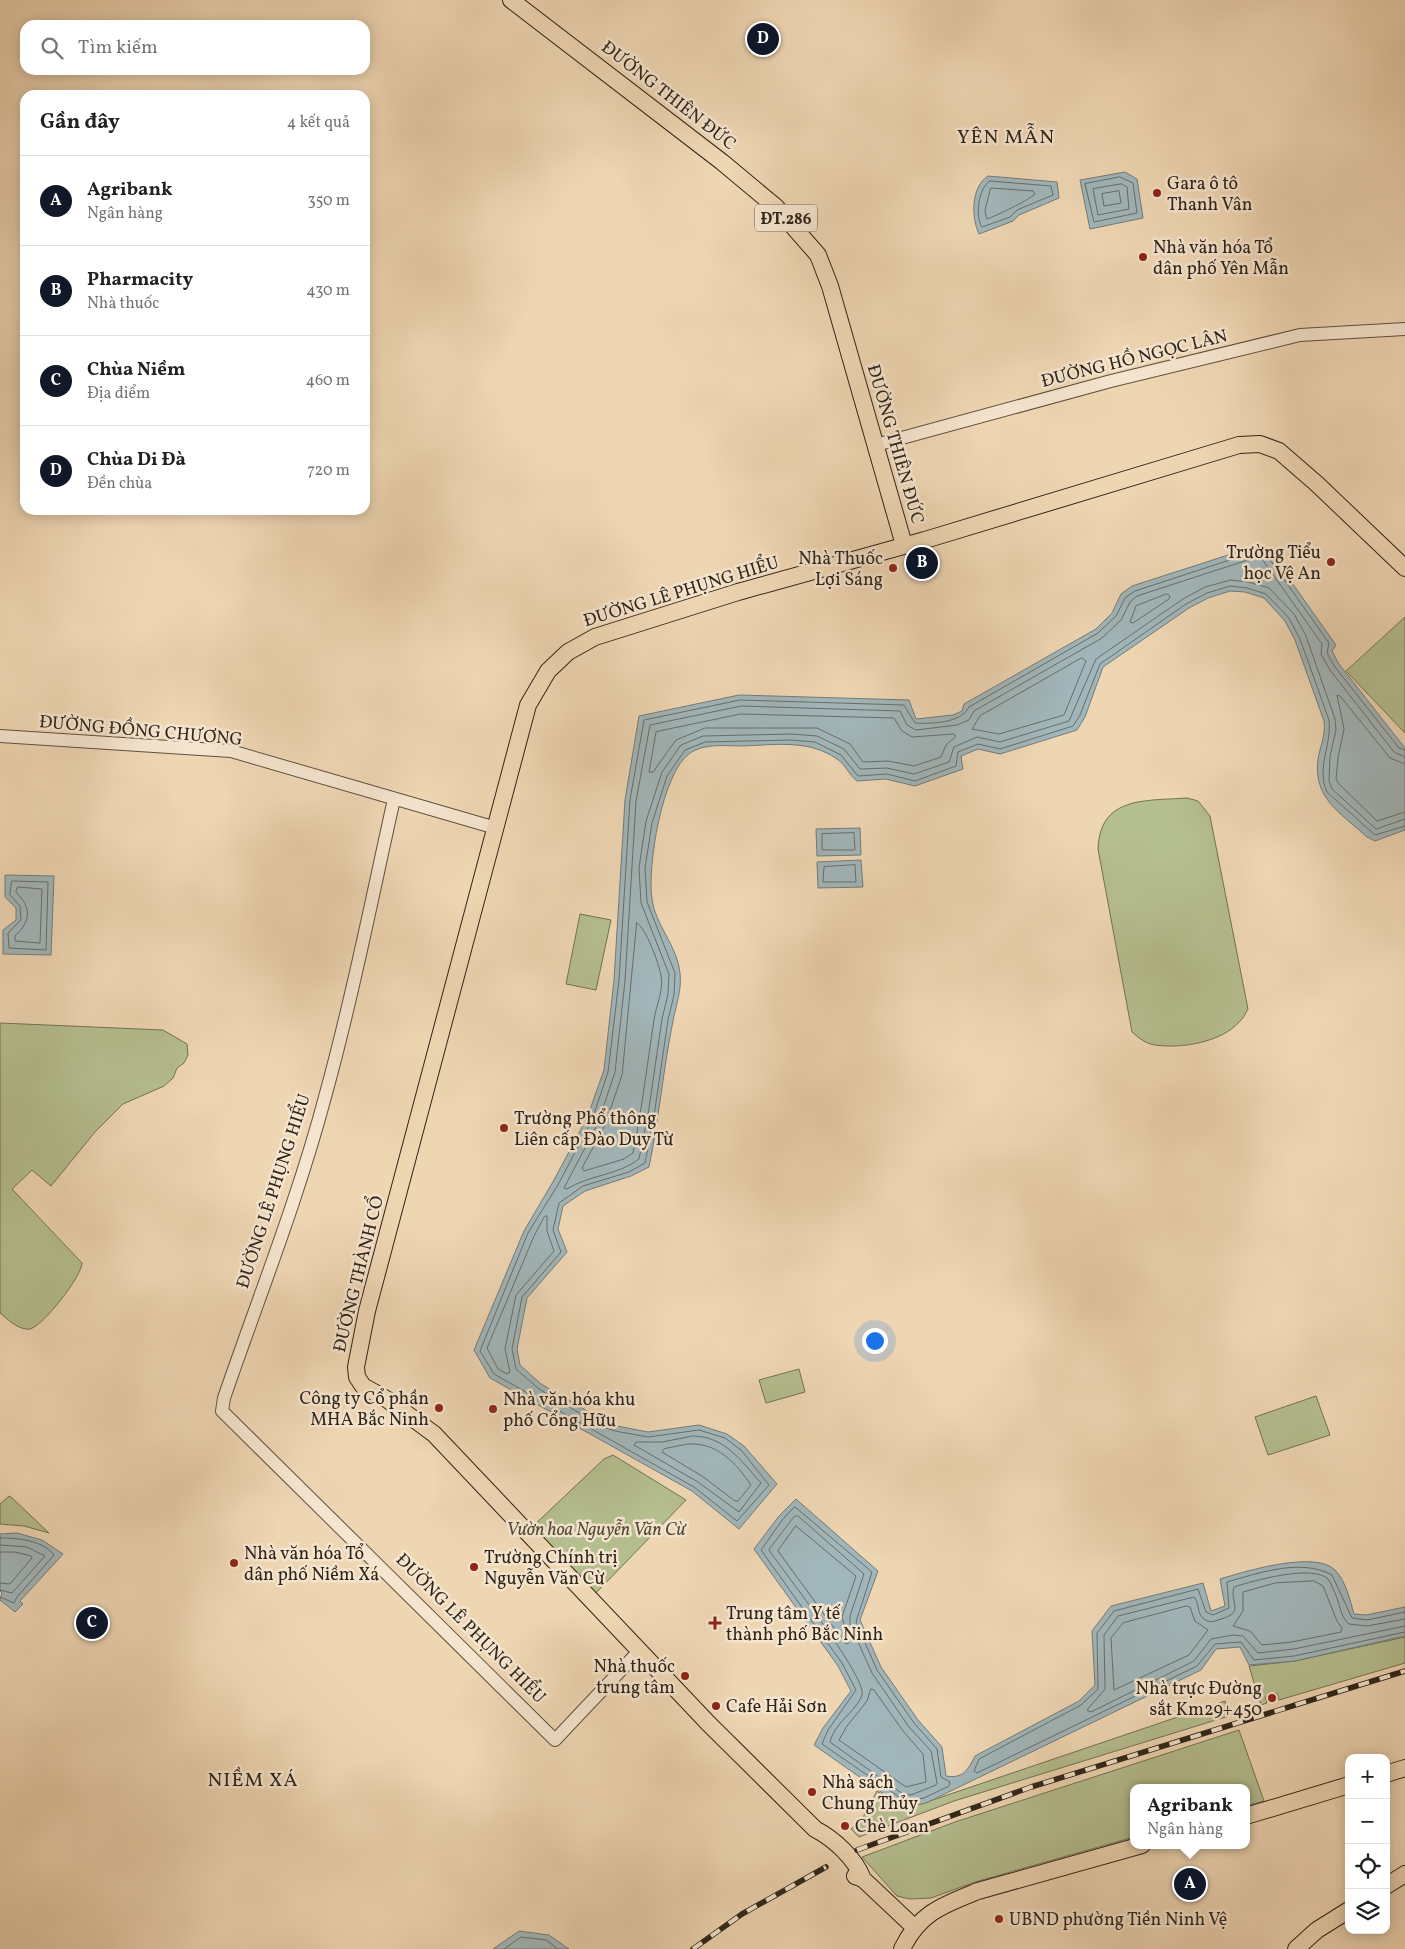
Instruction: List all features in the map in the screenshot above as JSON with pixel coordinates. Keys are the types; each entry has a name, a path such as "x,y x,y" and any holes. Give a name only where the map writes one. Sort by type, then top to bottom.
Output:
{"main road":[{"name":"ĐƯỜNG THIÊN ĐỨC","path":"511,0 722,162 776,207 809,242 818,255 830,286 904,546 1222,449 1252,444 1272,448 1288,459 1405,568"},
{"name":"ĐƯỜNG LÊ PHỤNG HIỂU","path":"496,828 528,705 548,671 576,646 595,637 738,592 904,546"},
{"name":"ĐƯỜNG THÀNH CỔ","path":"496,828 367,1311 357,1361 357,1374 364,1388 388,1400 434,1434 640,1650"},
{"path":"640,1650 708,1723 814,1829 820,1842 850,1874 863,1879 915,1928"},
{"path":"1390,1773 1405,1768"},
{"path":"1250,1815 1345,1786"},
{"path":"902,1949 915,1928 931,1912 978,1891 1130,1848"},
{"path":"1390,1883 1405,1874"},
{"path":"1296,1949 1317,1930 1345,1912"}],"street":[{"name":"ĐƯỜNG HỒ NGỌC LÂN","path":"876,445 1111,381 1300,335 1405,329"},
{"name":"ĐƯỜNG ĐỒNG CHƯƠNG","path":"0,736 231,751 394,799"},
{"path":"394,799 496,828"},
{"name":"ĐƯỜNG LÊ PHỤNG HIỂU","path":"394,799 348,1007 325,1098 307,1158 224,1398 222,1411 555,1740 640,1650"}],"green space":[{"path":"1405,617 1405,733 1346,671"},
{"path":"1187,798 1198,801 1210,816 1248,1009 1242,1019 1232,1029 1212,1039 1189,1045 1155,1045 1146,1042 1132,1032 1098,849 1101,832 1107,819 1116,810 1141,801"},
{"path":"580,914 611,920 596,990 566,984"},
{"path":"0,1023 163,1030 187,1044 188,1055 184,1063 177,1068 173,1078 164,1086 123,1104 95,1132 51,1186 32,1170 12,1189 82,1263 76,1278 61,1300 44,1319 30,1329 18,1326 0,1313"},
{"path":"799,1369 805,1392 766,1403 759,1380"},
{"path":"1316,1396 1330,1435 1268,1455 1255,1417"},
{"name":"Vườn hoa Nguyễn Văn Cừ","path":"613,1455 686,1500 594,1595 531,1528 604,1459"},
{"path":"9,1496 49,1533 24,1526 0,1524 0,1504"},
{"path":"1405,1637 1405,1663 1279,1700 1277,1693 1265,1697 1267,1703 1261,1705 1249,1666 1295,1661"},
{"path":"1225,1701 1229,1716 954,1801 859,1837 851,1829 861,1821 877,1791 897,1804 912,1807"},
{"path":"1239,1730 1264,1801 1250,1805 1250,1784 1130,1784 1130,1838 975,1882 931,1898 910,1899 897,1896 862,1857 955,1822"}],"water":[{"path":"1125,172 1137,179 1143,218 1090,229 1080,180"},
{"path":"988,176 1057,182 1059,198 1019,215 1013,221 979,234 976,227 974,203 978,187"},
{"path":"1256,546 1268,549 1336,645 1332,651 1339,664 1405,748 1405,830 1375,841 1367,837 1330,804 1320,785 1318,773 1318,759 1324,731 1324,721 1295,640 1285,621 1264,598 1245,592 1230,591 1208,598 1189,608 1103,667 1085,717 1077,730 1000,754 978,749 961,756 963,769 915,786 886,779 857,781 837,759 815,748 803,746 779,744 715,746 702,748 690,753 680,763 664,799 654,844 651,884 652,899 657,918 675,954 680,979 649,1167 631,1176 585,1191 563,1206 558,1229 567,1252 527,1298 517,1349 520,1365 541,1384 606,1422 648,1432 699,1425 727,1434 744,1446 777,1484 739,1529 692,1491 490,1378 474,1350 524,1231 587,1118 604,1070 614,980 625,800 639,716 739,695 909,700 916,719 953,715 962,711 964,704 1096,629 1112,613 1121,594 1132,586"},
{"path":"860,828 861,855 817,856 816,829"},
{"path":"861,860 863,887 818,888 817,862"},
{"path":"5,875 54,876 51,955 3,954 3,930 16,920 16,908 5,897"},
{"path":"796,1499 878,1571 860,1620 881,1667 918,1720 942,1747 946,1776 961,1775 975,1756 1079,1701 1095,1685 1092,1631 1111,1606 1203,1583 1211,1611 1225,1606 1220,1579 1280,1564 1313,1562 1327,1565 1336,1571 1345,1586 1354,1614 1366,1615 1405,1607 1405,1636 1295,1661 1249,1665 1240,1647 1216,1649 1201,1670 926,1803 912,1806 898,1804 814,1745 823,1728 851,1691 838,1666 754,1549 779,1516"},
{"path":"17,1533 42,1540 63,1554 20,1601 23,1604 15,1612 0,1600 2,1593 0,1591 0,1534"},
{"path":"519,1931 549,1935 569,1949 493,1949"}],"railway":[{"path":"857,1850 1031,1787 1405,1671"},
{"path":"693,1949 742,1914 826,1867"}],"place":[{"name":"Chùa Di Đà","path":"763,39"},
{"name":"Gara ô tô Thanh Vân","path":"1157,193"},
{"name":"Nhà văn hóa Tổ dân phố Yên Mẫn","path":"1143,257"},
{"name":"Trường Tiểu học Vệ An","path":"1331,562"},
{"name":"Pharmacity","path":"922,563"},
{"name":"Nhà Thuốc Lợi Sáng","path":"893,568"},
{"name":"Trường Phổ thông Liên cấp Đào Duy Từ","path":"504,1128"},
{"name":"Công ty Cổ phần MHA Bắc Ninh","path":"439,1408"},
{"name":"Nhà văn hóa khu phố Cổng Hữu","path":"493,1409"},
{"name":"Nhà văn hóa Tổ dân phố Niềm Xá","path":"234,1563"},
{"name":"Trường Chính trị Nguyễn Văn Cừ","path":"474,1567"},
{"name":"Chùa Niềm","path":"92,1623"},
{"name":"Trung tâm Y tế thành phố Bắc Ninh","path":"715,1623"},
{"name":"Nhà thuốc trung tâm","path":"685,1676"},
{"name":"Nhà trực Đường sắt Km29+450","path":"1272,1698"},
{"name":"Cafe Hải Sơn","path":"716,1706"},
{"name":"Nhà sách Chung Thủy","path":"812,1792"},
{"name":"Chè Loan","path":"845,1826"},
{"name":"Agribank","path":"1190,1884"},
{"name":"UBND phường Tiền Ninh Vệ","path":"999,1919"}],"district":[{"name":"YÊN MẪN","path":"1006,136"},
{"name":"NIỀM XÁ","path":"253,1779"}]}
